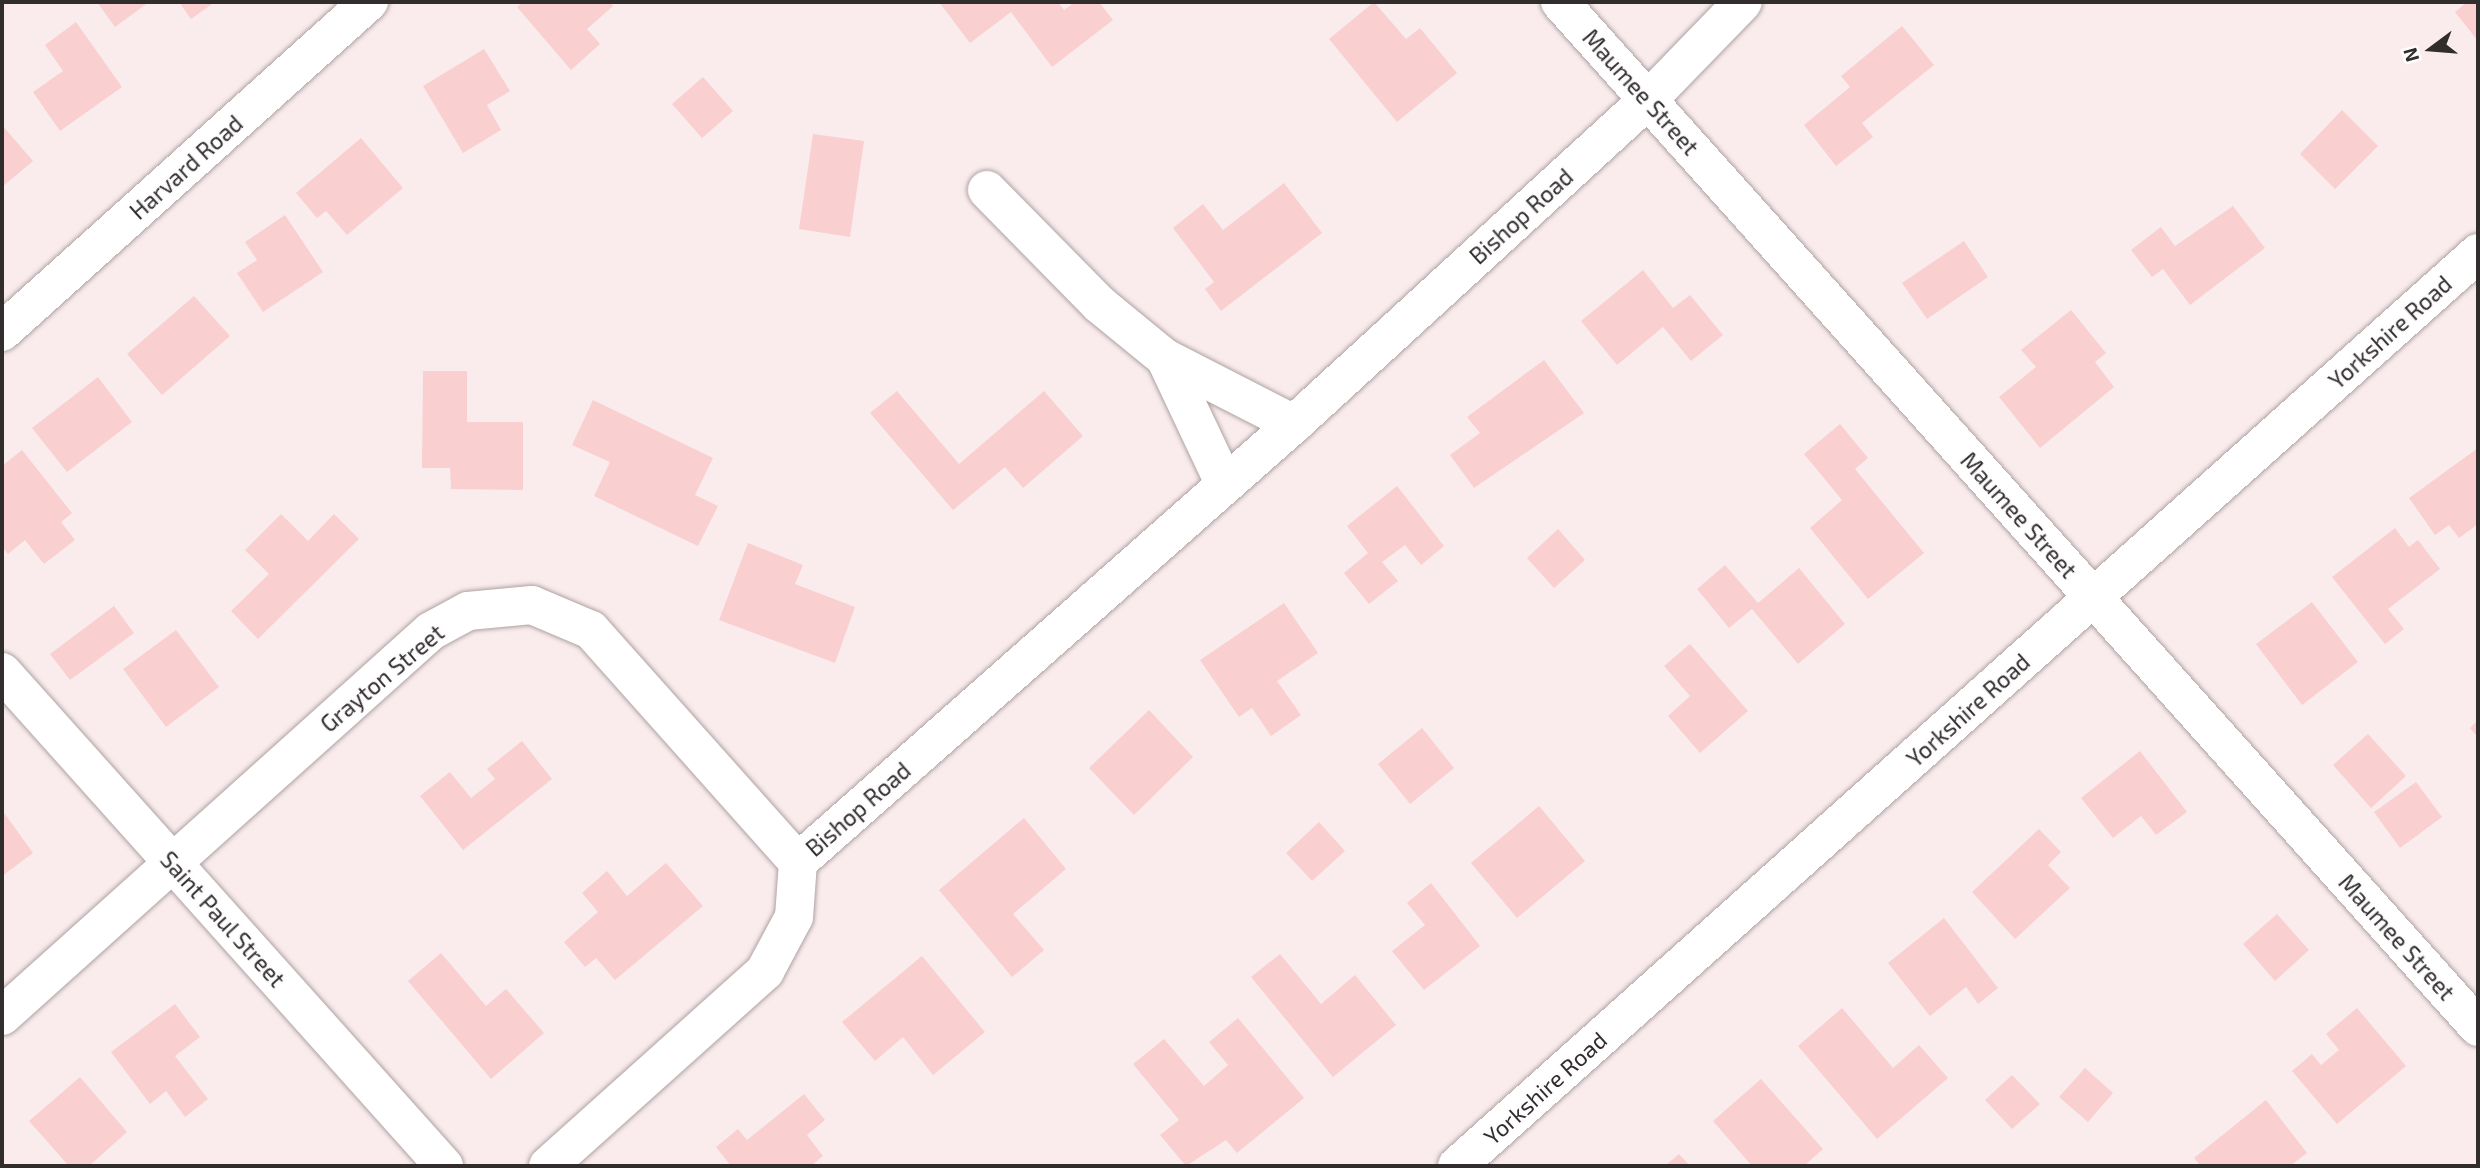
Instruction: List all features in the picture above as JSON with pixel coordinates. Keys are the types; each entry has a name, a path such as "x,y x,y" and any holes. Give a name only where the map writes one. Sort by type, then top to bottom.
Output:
{"street":[{"name":"Harvard Road","path":"2,332 369,2"},
{"name":"Maumee Street","path":"1560,2 2478,1027"},
{"name":"Bishop Road","path":"548,1166 765,971 794,917 798,862 1294,424 1648,100 1743,2"},
{"path":"987,190 1099,304 1165,358 1294,424"},
{"name":"Yorkshire Road","path":"1457,1166 2478,253"},
{"path":"1165,358 1225,485"},
{"name":"Grayton Street","path":"2,1016 430,631 468,611 510,603 552,610 591,630 798,862"},
{"name":"Saint Paul Street","path":"2,672 444,1166"}],"building":[{"path":"97,2 149,2 115,27"},
{"path":"179,2 215,2 191,19"},
{"path":"523,2 610,2 613,6 587,29 600,44 571,70 517,7"},
{"path":"939,2 1058,2 1064,10 1075,2 1099,2 1113,20 1052,67 1011,12 970,43"},
{"path":"1374,2 1406,39 1420,28 1457,73 1397,122 1329,39"},
{"path":"2467,2 2478,2 2478,41 2455,12"},
{"path":"76,22 122,87 60,131 33,92 63,71 45,45"},
{"path":"1902,26 1934,65 1862,123 1873,137 1836,166 1804,125 1850,87 1841,76"},
{"path":"484,49 510,91 487,105 501,130 463,153 423,86"},
{"path":"703,77 733,111 702,138 672,104"},
{"path":"2342,110 2378,146 2335,189 2300,154"},
{"path":"2,125 33,161 2,187"},
{"path":"813,134 864,141 850,237 799,229"},
{"path":"361,138 403,188 347,235 326,211 317,218 296,193"},
{"path":"1284,183 1322,233 1221,311 1205,289 1214,282 1173,228 1203,204 1223,230"},
{"path":"2233,206 2265,248 2190,305 2163,269 2152,277 2131,250 2161,227 2175,246"},
{"path":"285,215 323,272 263,312 237,273 257,260 245,242"},
{"path":"1964,241 1988,277 1927,319 1902,283"},
{"path":"1643,270 1673,308 1690,295 1723,335 1691,361 1663,327 1617,365 1581,321"},
{"path":"194,296 230,336 162,395 127,354"},
{"path":"2071,310 2106,353 2095,362 2114,387 2040,448 1999,397 2036,367 2021,350"},
{"path":"1544,360 1584,413 1474,488 1450,455 1480,433 1467,417"},
{"path":"423,371 467,371 467,422 523,422 523,490 451,489 450,468 422,468"},
{"path":"98,377 132,422 67,472 32,428"},
{"path":"897,391 959,464 1044,391 1083,436 1023,488 1005,467 953,510 870,413"},
{"path":"593,400 713,458 695,495 718,506 698,546 594,496 610,462 572,445"},
{"path":"1840,424 1868,458 1855,469 1924,553 1868,599 1810,528 1842,500 1804,454"},
{"path":"2478,448 2478,524 2459,538 2449,525 2435,535 2409,498"},
{"path":"22,450 72,513 61,522 75,540 44,564 25,540 8,554 2,547 2,466"},
{"path":"1397,486 1444,546 1421,565 1405,545 1382,562 1398,581 1369,604 1344,573 1368,553 1347,526"},
{"path":"281,514 308,541 334,514 359,539 258,639 231,611 269,574 245,550"},
{"path":"2395,528 2409,547 2418,540 2440,569 2388,609 2404,629 2385,644 2332,577"},
{"path":"1558,529 1585,560 1554,588 1527,558"},
{"path":"748,543 803,565 795,584 855,607 835,663 719,620"},
{"path":"1725,565 1758,603 1799,568 1845,624 1798,664 1752,609 1729,628 1697,589"},
{"path":"2312,602 2358,662 2302,705 2256,644"},
{"path":"1284,603 1318,653 1277,681 1301,715 1271,736 1252,708 1239,717 1200,660"},
{"path":"114,606 134,633 70,680 50,654"},
{"path":"176,630 219,687 166,727 123,669"},
{"path":"1690,644 1748,711 1700,753 1668,716 1690,696 1664,666"},
{"path":"1149,710 1193,757 1134,815 1089,768"},
{"path":"2478,720 2478,738 2470,728"},
{"path":"1422,728 1454,768 1410,804 1378,764"},
{"path":"2368,734 2406,776 2371,808 2333,765"},
{"path":"522,741 552,779 463,850 420,796 450,772 471,798 495,779 487,769"},
{"path":"2140,751 2187,812 2156,835 2141,816 2113,838 2081,798"},
{"path":"2416,782 2442,817 2400,848 2374,812"},
{"path":"1539,806 1585,861 1517,918 1471,863"},
{"path":"2,810 33,853 2,876"},
{"path":"1024,818 1066,869 1013,914 1044,950 1012,977 939,890"},
{"path":"1319,822 1345,851 1312,881 1286,853"},
{"path":"2039,829 2061,852 2048,865 2070,888 2015,939 1972,892"},
{"path":"666,863 703,906 615,980 596,958 585,967 564,942 598,912 582,893 607,871 627,896"},
{"path":"1431,883 1480,946 1424,990 1392,951 1425,925 1407,903"},
{"path":"2277,914 2309,950 2275,981 2243,944"},
{"path":"1944,918 1998,988 1978,1004 1966,987 1930,1016 1888,963"},
{"path":"441,953 486,1006 506,989 544,1033 491,1079 408,981"},
{"path":"1280,954 1321,1004 1355,975 1396,1025 1333,1077 1251,977"},
{"path":"922,956 985,1032 933,1075 903,1037 875,1061 842,1022"},
{"path":"175,1004 200,1037 175,1056 208,1099 185,1117 166,1091 150,1104 111,1052"},
{"path":"1842,1008 1893,1068 1919,1045 1948,1078 1877,1139 1798,1046"},
{"path":"2357,1008 2406,1066 2337,1124 2292,1071 2312,1054 2321,1065 2339,1050 2326,1034"},
{"path":"1238,1018 1304,1098 1237,1153 1226,1140 1186,1166 1160,1135 1179,1120 1133,1064 1164,1039 1204,1086 1228,1065 1209,1042"},
{"path":"2085,1068 2113,1093 2088,1122 2059,1097"},
{"path":"2012,1075 2040,1104 2012,1129 1985,1100"},
{"path":"80,1077 127,1132 89,1166 69,1166 29,1121"},
{"path":"1761,1079 1823,1149 1804,1166 1752,1166 1713,1121"},
{"path":"804,1094 825,1120 807,1135 823,1156 811,1166 731,1166 716,1147 738,1129 747,1140"},
{"path":"2266,1100 2307,1153 2290,1166 2201,1166 2194,1158"},
{"path":"1679,1154 1690,1166 1665,1166"}]}
